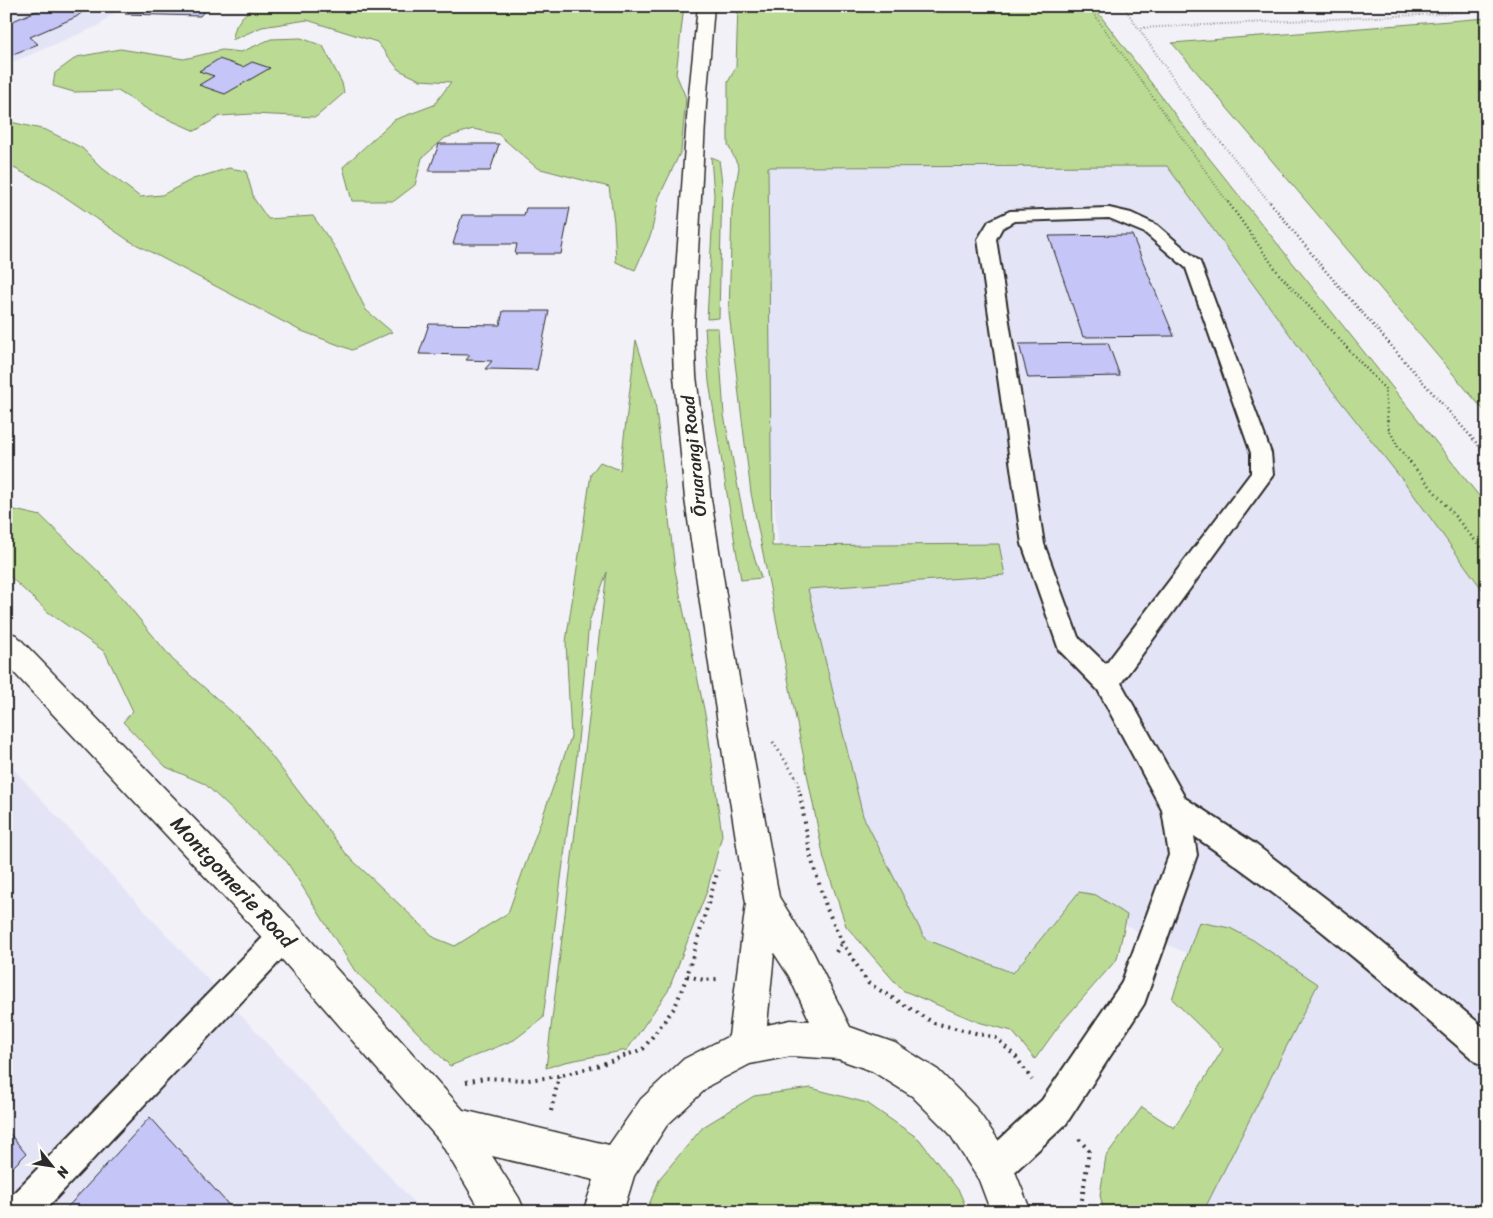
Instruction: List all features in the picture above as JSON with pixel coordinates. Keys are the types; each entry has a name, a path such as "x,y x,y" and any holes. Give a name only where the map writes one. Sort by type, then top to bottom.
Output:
{"street":[{"name":"Ōruarangi Road","path":"706,6 697,104 683,317 685,376 698,499 710,583 763,903 746,1047"},
{"name":"Montgomerie Road","path":"6,644 284,936 452,1127 504,1212"},
{"name":"Ōruarangi Road","path":"763,903 801,964 838,1041"},
{"path":"603,1212 618,1166 654,1112 697,1072 746,1047 791,1038 838,1041 882,1056 925,1083 962,1120 994,1168 1011,1212"},
{"path":"452,1127 618,1166"}],"lane":[{"path":"994,1168 1054,1112 1133,993 1183,855 1175,807 1107,682 1068,642 1033,544 987,239 995,225 1010,216 1108,213 1125,217 1151,228 1194,266 1261,453 1262,475 1107,682"},
{"path":"1175,807 1245,854 1362,944 1487,1051"},
{"path":"19,1212 284,936"}],"path":[{"path":"1088,6 1279,274 1385,389 1388,427 1398,447 1487,555"},
{"path":"1123,6 1198,114 1323,268 1487,455"},
{"path":"1138,28 1439,14 1487,9"},
{"path":"797,779 800,807 811,858 827,909 842,942 868,984 934,1023 996,1038 1016,1057 1054,1112 1089,1150 1082,1212"},
{"path":"484,1078 528,1080 559,1076 600,1065 642,1049 675,1007 687,976 718,868"},
{"path":"687,976 704,980 713,979"},
{"path":"553,1104 559,1076"}],"shaded area":[{"path":"6,6 122,6 98,26 6,65"},
{"path":"1167,166 1312,365 1408,487 1487,596 1487,1212 1176,1212 1276,994 1090,909 1032,1007 910,959 853,832 808,589 778,543 739,167"},
{"path":"6,761 423,1212 6,1212"}],"green space":[{"path":"255,6 684,6 676,74 686,98 681,151 659,197 651,234 635,270 616,262 614,222 609,187 537,168 498,134 473,129 445,138 422,158 415,185 394,201 352,201 343,167 394,120 434,105 451,82 420,80 399,70 377,42 307,20 262,27 232,40 236,26 242,17"},
{"path":"738,6 1093,6 1189,133 1487,506 1487,596 1408,487 1312,365 1167,166 768,167 772,546 999,544 1005,575 808,589 863,816 925,939 1013,973 1079,892 1096,895 1127,915 1117,959 1061,1023 1035,1059 1012,1031 978,1022 902,990 846,926 824,859 751,493 729,313 732,210 739,167 728,145 728,82 736,67"},
{"path":"1487,18 1487,414 1172,43"},
{"path":"301,38 323,46 342,83 344,93 316,117 252,114 220,116 195,131 152,112 118,91 74,92 53,86 55,73 77,57 120,49 184,59 222,50 241,52 271,39"},
{"path":"6,121 46,130 82,148 102,168 140,197 162,195 193,179 229,168 246,171 254,199 268,219 313,216 334,246 366,310 392,332 352,350 299,330 128,240 49,186 6,164"},
{"path":"711,157 719,160 722,183 719,318 707,319 714,195"},
{"path":"705,328 718,328 724,415 747,534 761,578 741,580 709,382"},
{"path":"636,340 655,401 675,570 706,719 722,835 707,891 668,991 627,1050 565,1062 546,1068 607,572 589,622 576,763 543,1018 514,1040 450,1066 355,971 287,862 205,784 166,767 123,722 133,711 105,652 48,612 6,573 6,508 41,516 108,581 173,660 250,728 348,856 435,938 455,946 508,913 571,737 566,642 591,474 600,462 620,470"},
{"path":"1199,922 1230,928 1253,940 1318,984 1203,1212 1104,1212 1100,1195 1106,1156 1142,1107 1174,1128 1223,1049 1172,999"},
{"path":"811,1088 867,1103 919,1139 959,1191 968,1212 646,1212 660,1178 703,1127 754,1096"}],"building":[{"path":"48,6 71,6 84,11 76,17 30,37 38,44 6,57 6,24"},
{"path":"133,6 209,6 200,16 125,14"},
{"path":"219,59 243,67 252,62 270,68 225,94 199,85 214,76 199,71"},
{"path":"439,144 499,144 490,171 429,171"},
{"path":"526,208 570,208 561,254 515,254 517,244 453,244 462,215 524,215"},
{"path":"1132,235 1174,336 1083,337 1049,236"},
{"path":"503,311 549,311 537,370 485,369 492,361 466,360 470,355 419,354 429,324 500,325"},
{"path":"1108,343 1120,376 1028,378 1019,344"},
{"path":"150,1117 235,1212 63,1212"},
{"path":"6,1129 26,1154 6,1174"}]}
